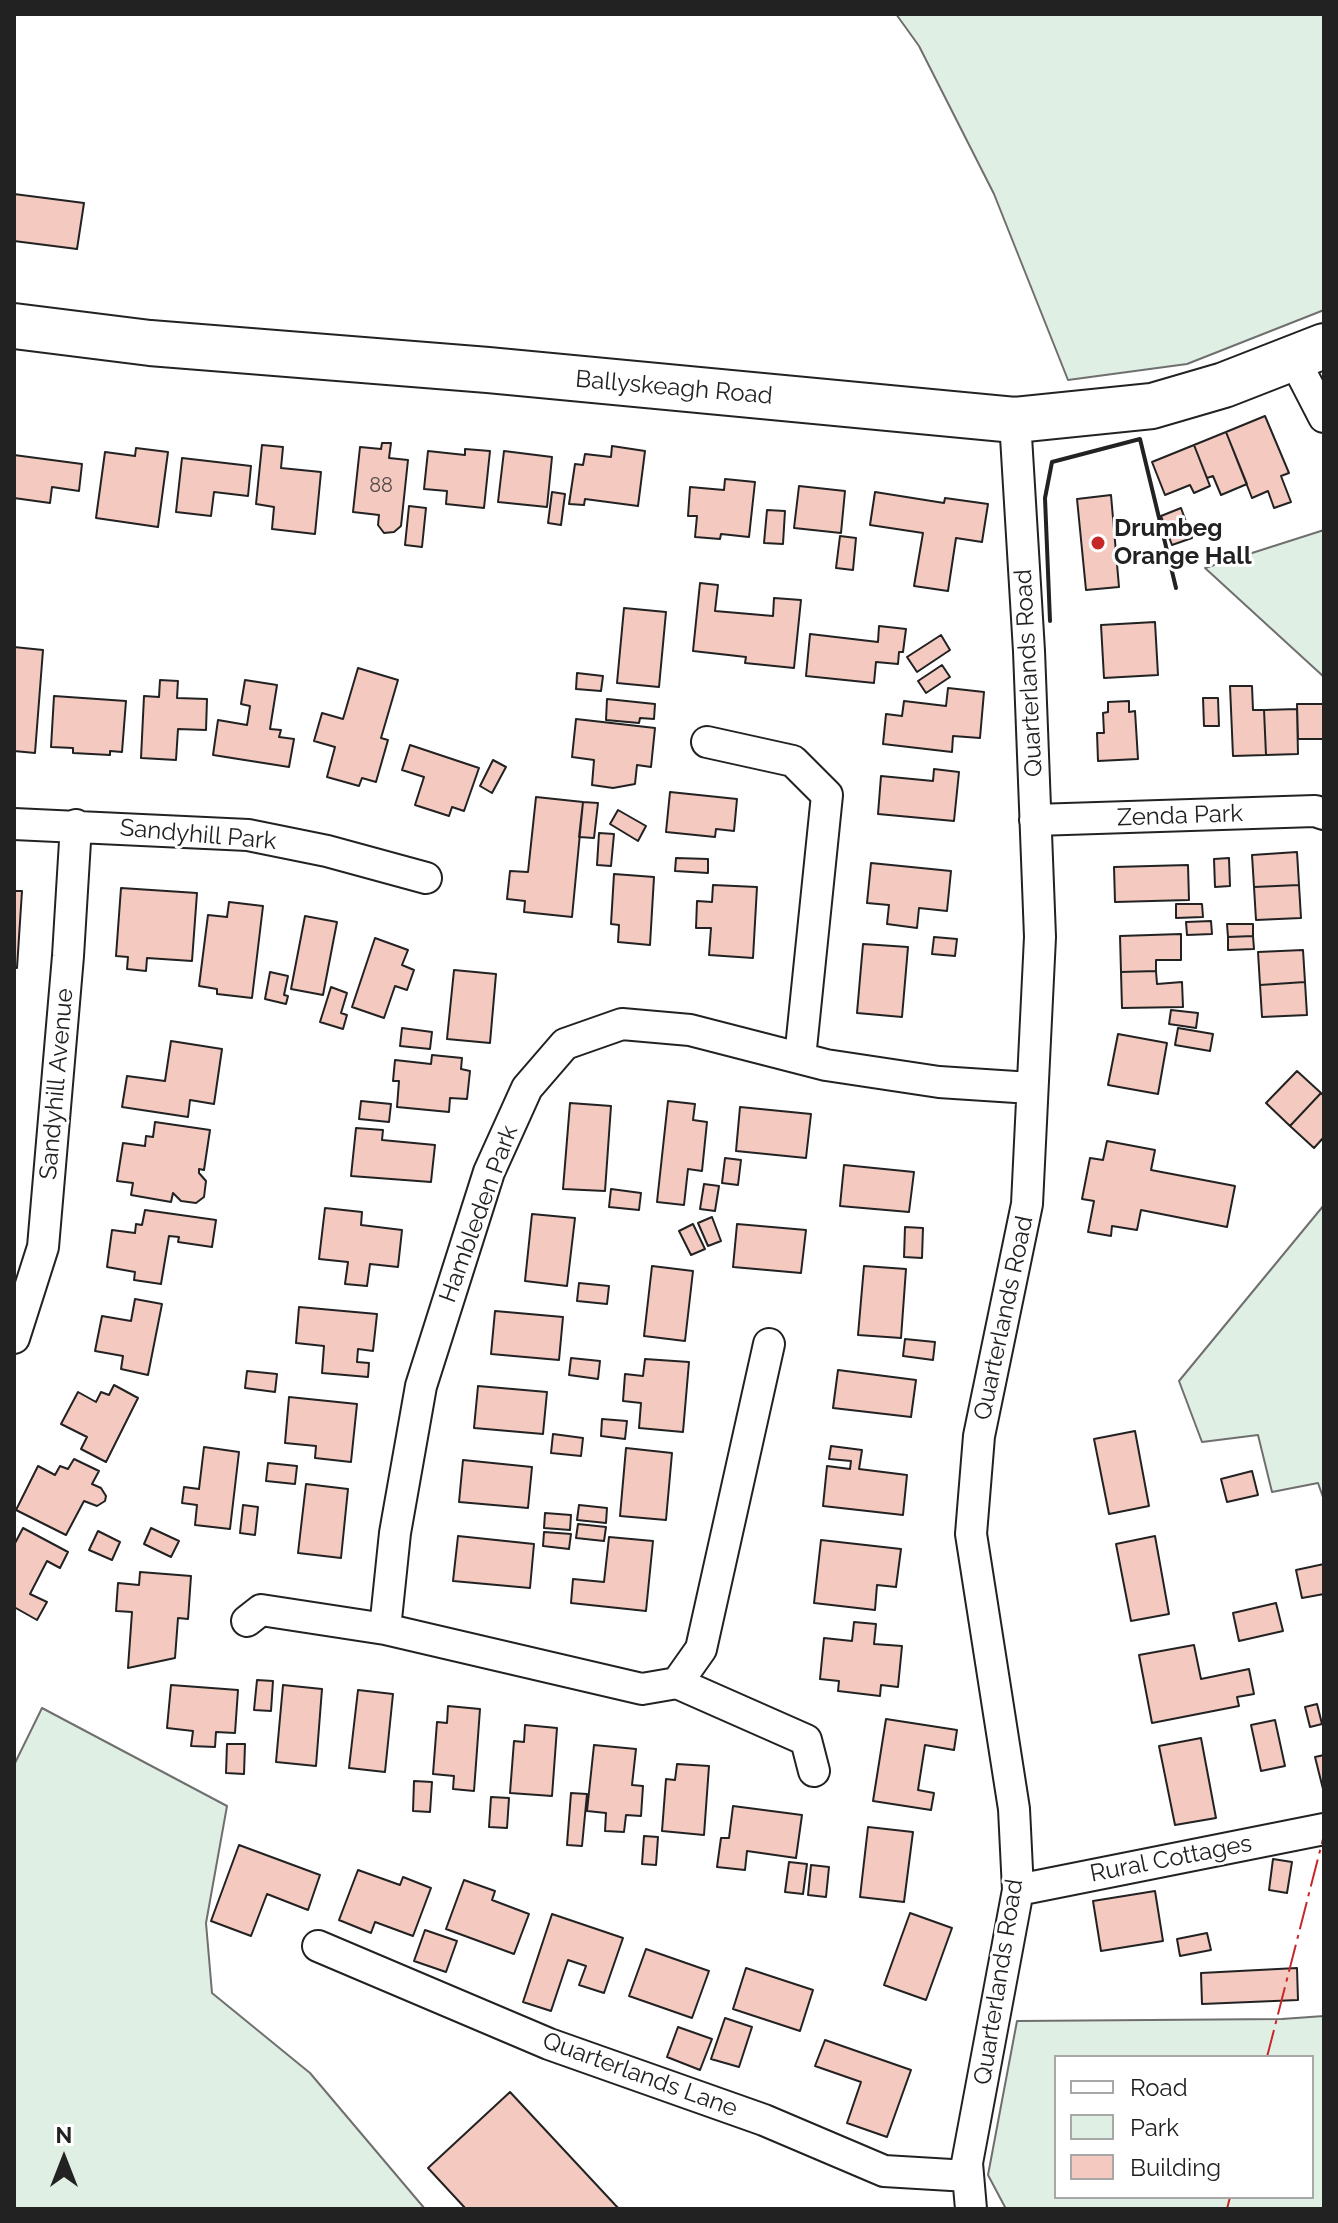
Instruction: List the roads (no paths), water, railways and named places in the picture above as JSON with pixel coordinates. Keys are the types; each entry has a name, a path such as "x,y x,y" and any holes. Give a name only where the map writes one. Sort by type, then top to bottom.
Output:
{"main road":[{"name":"Ballyskeagh Road","path":"14,326 150,343 488,370 1015,420 1152,406 1224,385 1309,353"}],"street":[{"path":"1309,353 1324,417"},
{"name":"Quarterlands Road","path":"971,2209 967,2163 1018,1890 1014,1809 971,1534 979,1436 1027,1204 1040,937 1028,635 1015,420"},
{"path":"707,742 793,761 827,795 800,1058"},
{"name":"Zenda Park","path":"1035,820 1315,811 1324,814"},
{"name":"Sandyhill Park","path":"14,824 248,835 327,851 426,878"},
{"name":"Sandyhill Avenue","path":"17,1319 43,1247 76,825"},
{"name":"Hambleden Park","path":"385,1629 395,1533 421,1386 489,1172 527,1088 565,1044 622,1024 690,1030 826,1065 939,1082 1031,1088"},
{"path":"677,1683 701,1649 769,1344"},
{"path":"247,1621 261,1610 385,1629 642,1689 677,1683 806,1740 814,1771"},
{"name":"Rural Cottages","path":"1018,1890 1324,1829"},
{"name":"Quarterlands Lane","path":"318,1946 549,2044 764,2120 884,2171 968,2176"}],"place":[{"name":"Drumbeg Orange Hall","path":"1098,543"}]}
